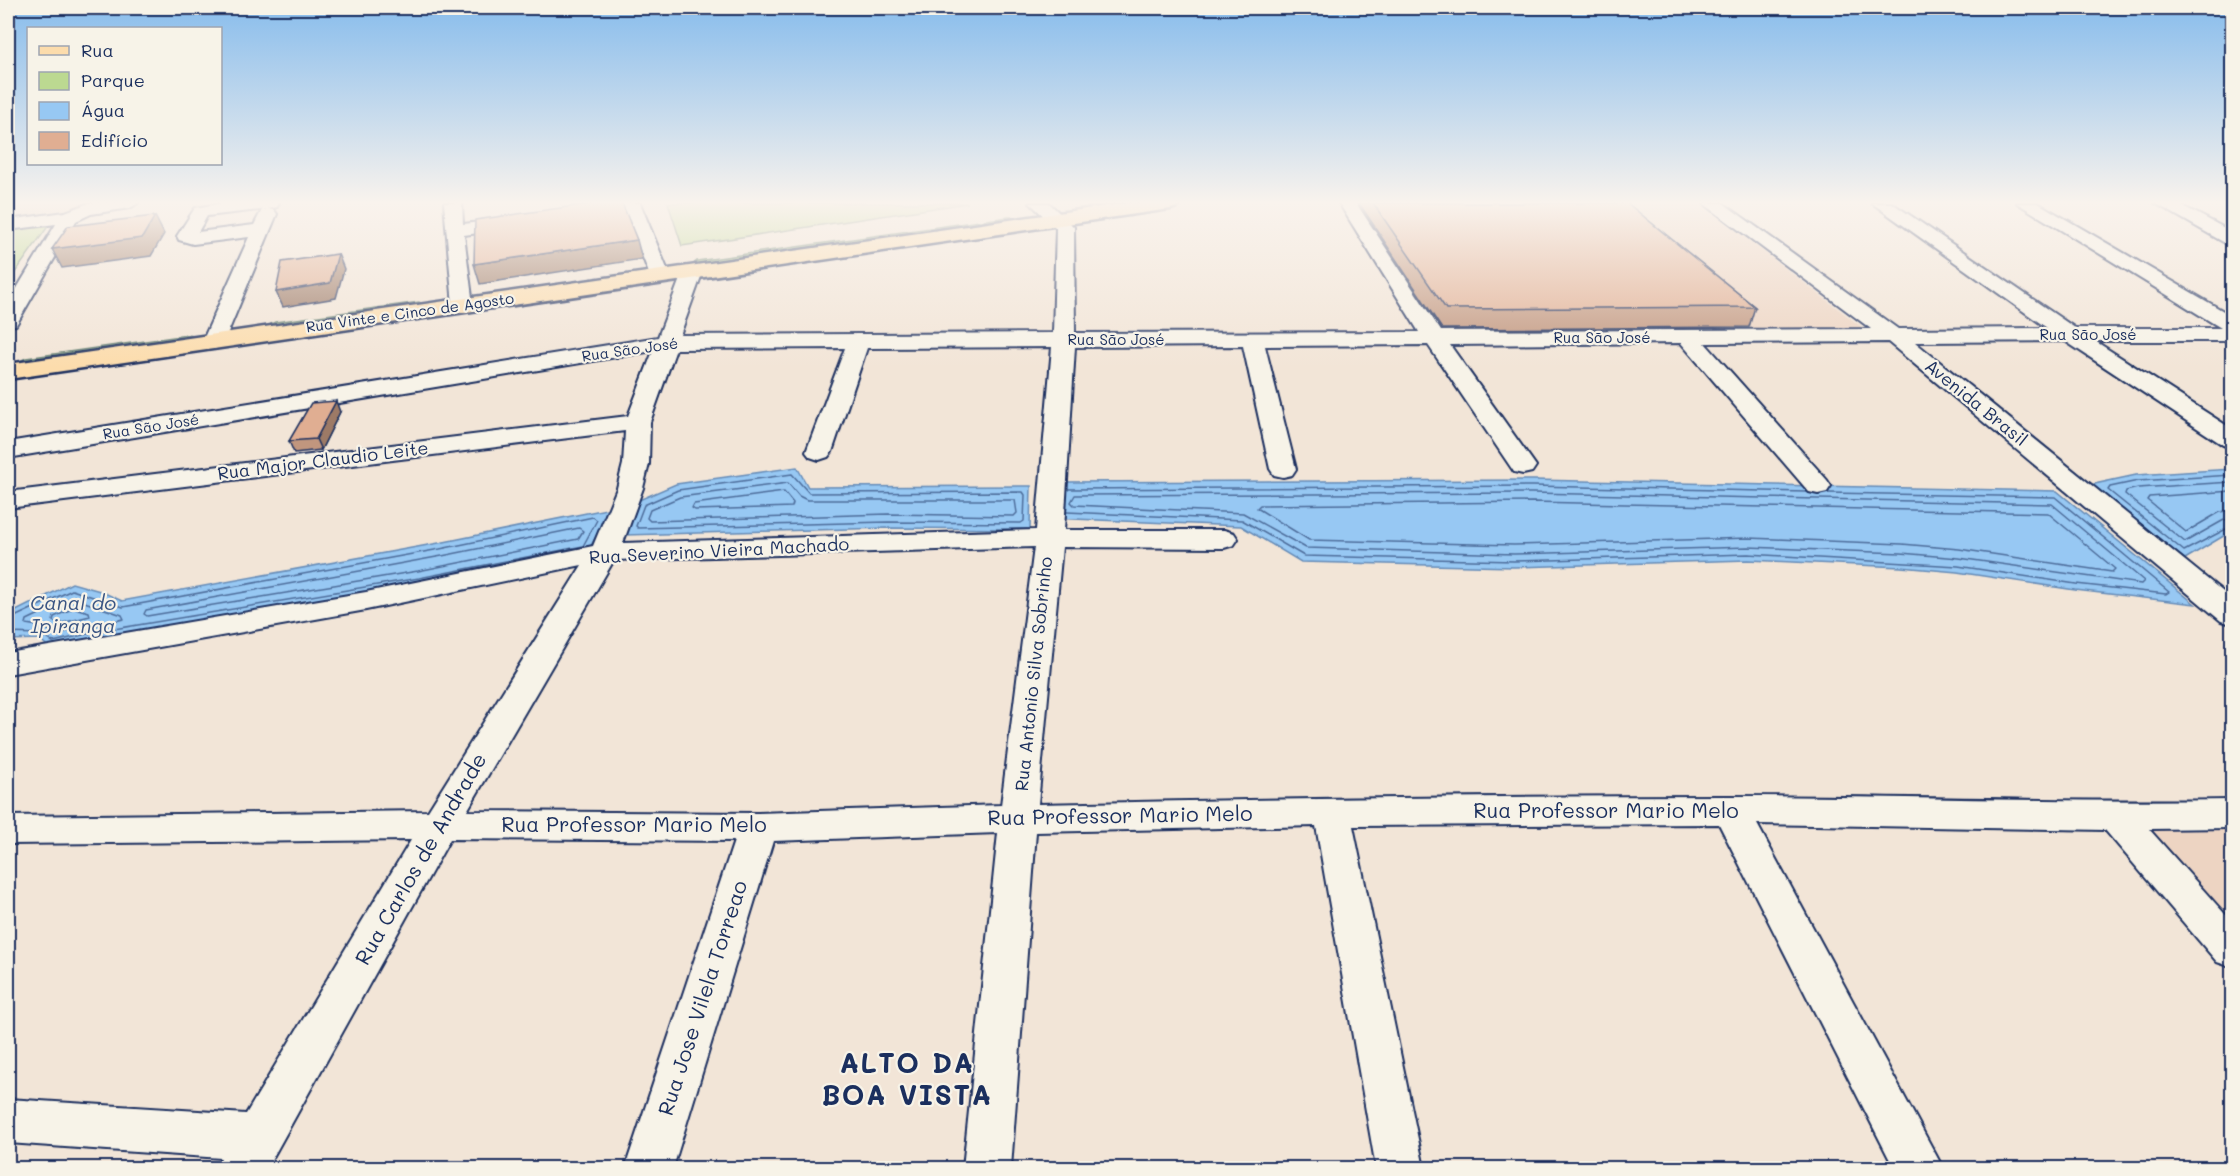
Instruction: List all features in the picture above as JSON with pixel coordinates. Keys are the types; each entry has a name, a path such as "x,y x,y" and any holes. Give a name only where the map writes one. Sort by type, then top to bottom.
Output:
{"main road":[{"name":"Rua Vinte e Cinco de Agosto","path":"8,372 217,334 731,258"},
{"name":"Rua Vinte e Cinco de Agosto","path":"658,269 693,271 769,258"},
{"name":"Rua Vinte e Cinco de Agosto","path":"8,357 217,334"}],"street":[{"path":"8,320 45,258"},
{"path":"217,334 250,258"},
{"path":"458,258 463,298"},
{"path":"653,258 658,269"},
{"name":"Rua Antonio Silva Sobrinho","path":"987,1168 1018,818 1050,516 1064,340 1065,258"},
{"path":"1383,258 1435,339 1523,466"},
{"name":"Avenida Brasil","path":"1786,258 1895,337 2232,614"},
{"path":"1959,258 2072,336 2232,440"},
{"path":"2118,258 2232,325"},
{"name":"Rua Carlos de Andrade","path":"250,1153 439,825 609,542 624,507 636,464 638,422 693,271"},
{"name":"Rua São José","path":"8,450 666,342 2232,334"},
{"path":"1687,337 1818,486"},
{"path":"1252,339 1283,469"},
{"path":"819,452 858,342"},
{"name":"Rua Major Claudio Leite","path":"8,500 638,422"},
{"name":"Rua Severino Vieira Machado","path":"8,663 366,601 609,542 1050,516 1224,539"},
{"path":"1731,810 1919,1168"},
{"name":"Rua Professor Mario Melo","path":"8,830 439,825 758,826 1332,812 1731,810 2115,816 2232,814"},
{"path":"1332,812 1400,1168"},
{"path":"2115,816 2232,951"},
{"name":"Rua Jose Vilela Torreao","path":"649,1168 758,826"},
{"path":"8,1121 250,1153"}],"shaded area":[{"path":"1667,258 1772,258 1867,331 1753,331"},
{"path":"2232,830 2232,937 2139,831"}],"green space":[{"path":"8,258 26,258 12,277 8,277"},
{"path":"719,258 743,258 692,265 697,261"},
{"path":"419,302 421,304 419,306 267,326 275,322"},
{"path":"187,335 195,336 192,339 16,365 15,363 26,358"}],"water":[{"path":"797,467 808,487 1031,486 1030,529 888,528 625,535 639,500 676,484"},
{"path":"2232,469 2232,531 2185,559 2090,485 2136,475"},
{"path":"1533,480 2057,491 2195,604 2075,590 1957,572 1901,567 1748,560 1514,567 1301,562 1241,526 1050,518 1064,482"},
{"name":"Canal do Ipiranga","path":"611,508 588,551 420,584 50,649 40,639 8,640 8,615 72,583 100,591 122,601 439,543"}],"building":[{"path":"311,258 337,258 330,283 276,292 282,262"},
{"path":"474,258 516,258 474,264"},
{"path":"1411,258 1695,258 1755,307 1446,309"},
{"path":"336,401 316,439 289,441 311,403"}],"district":[{"name":"ALTO DA BOA VISTA","path":"907,1079"}]}
